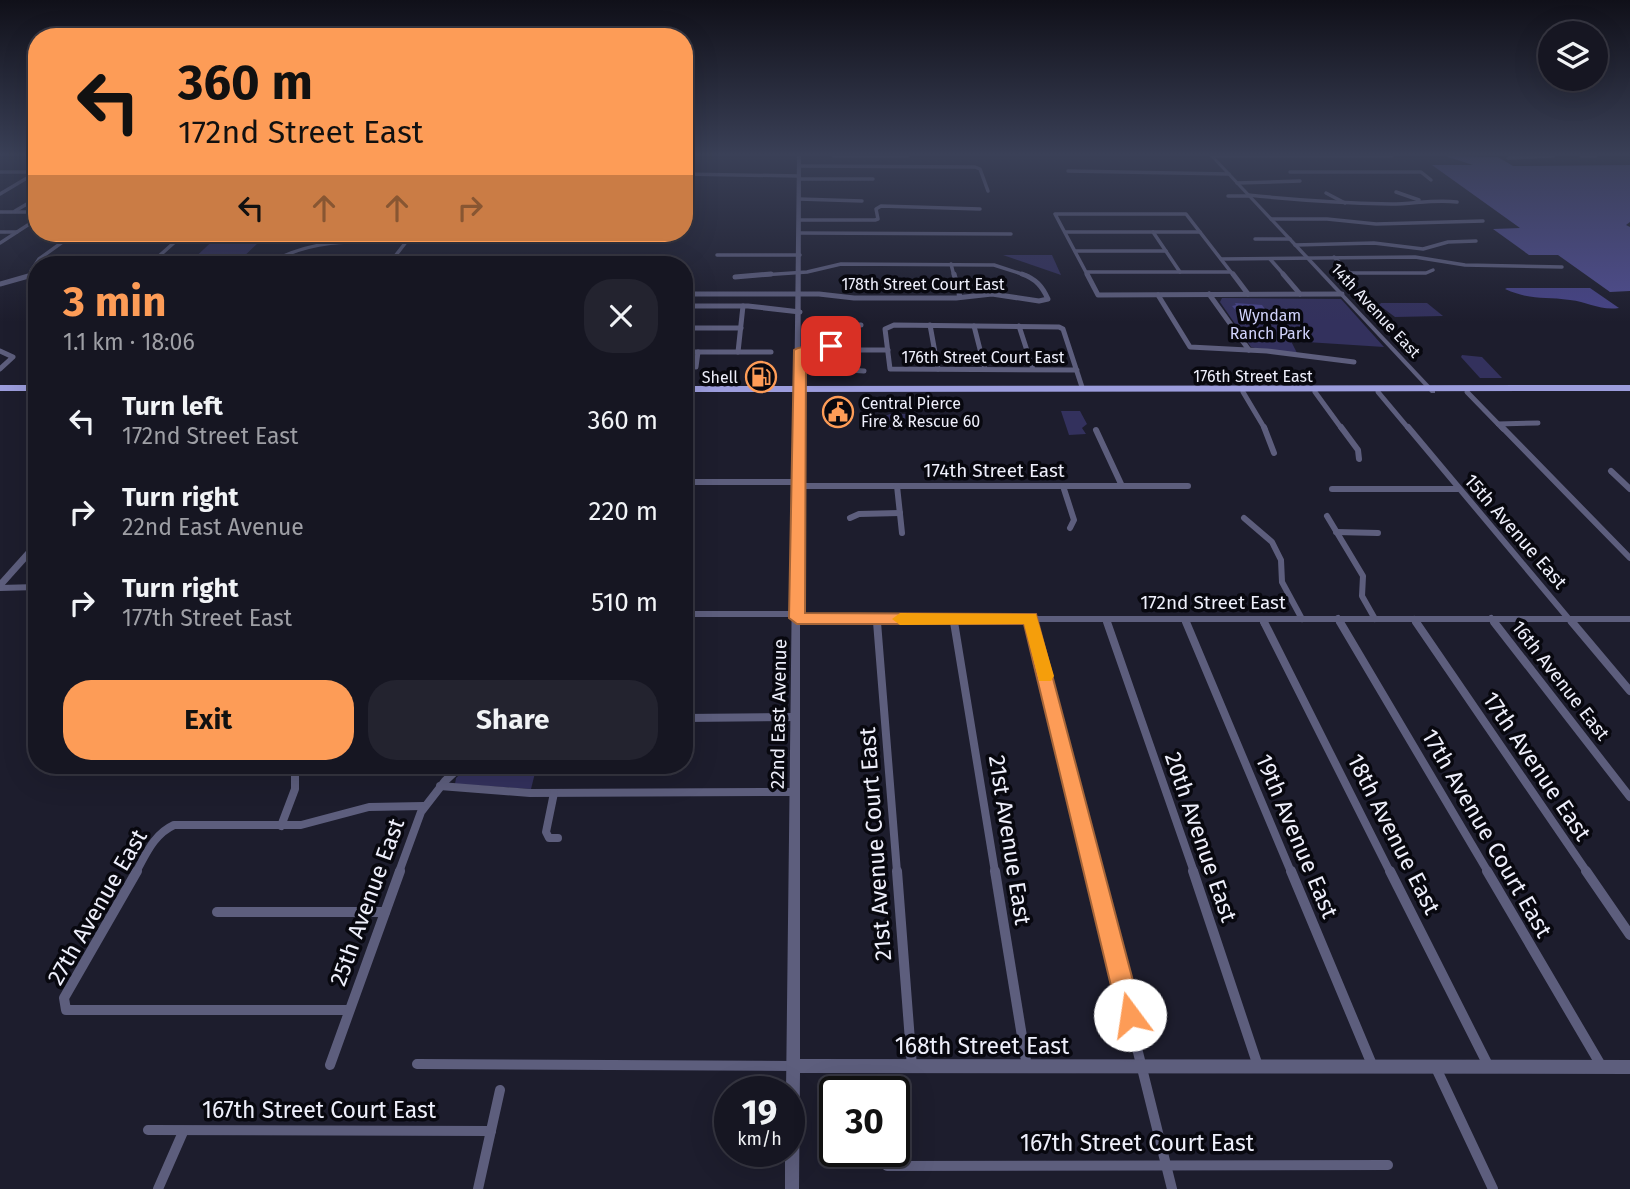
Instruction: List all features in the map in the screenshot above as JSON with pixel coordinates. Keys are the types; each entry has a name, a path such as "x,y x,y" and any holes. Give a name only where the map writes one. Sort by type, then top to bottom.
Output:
{"main road":[{"path":"1041,392 1082,387"},
{"name":"176th Street East","path":"693,389 877,391 1141,387 1630,390"},
{"path":"1099,391 1141,387"},
{"path":"1467,392 1526,388"},
{"path":"0,390 28,390"},
{"name":"176th Street East","path":"877,391 1630,390"}],"street":[{"name":"22nd East Avenue","path":"792,1189 800,211"},
{"path":"800,220 876,220 877,211"},
{"name":"14th Avenue East","path":"1264,211 1431,389"},
{"path":"0,212 28,212"},
{"path":"1248,294 1186,214 1055,214 1098,295 1342,294"},
{"path":"1271,219 1327,219 1384,225 1414,221 1483,221"},
{"path":"0,243 28,225"},
{"path":"0,232 18,232"},
{"path":"1065,232 1200,232"},
{"path":"1153,232 1180,272"},
{"path":"800,233 1011,234"},
{"path":"1255,239 1290,239"},
{"path":"1295,245 1374,243 1423,249 1448,242 1476,241"},
{"path":"43,256 62,242"},
{"path":"159,256 175,242"},
{"path":"395,256 406,242"},
{"path":"283,256 322,244 406,242"},
{"path":"1075,251 1166,251"},
{"path":"717,255 800,255"},
{"path":"1334,257 1350,273"},
{"path":"1221,259 1415,257 1465,265 1562,267"},
{"path":"1270,259 1300,294"},
{"path":"735,277 800,272 841,264 951,264 960,297"},
{"name":"178th Street Court East","path":"693,294 800,294 854,298 992,294 1048,301 1039,282 994,265 951,264"},
{"path":"1340,273 1426,273 1433,270"},
{"path":"1087,272 1231,272"},
{"path":"0,285 28,278"},
{"path":"743,294 745,284"},
{"path":"774,294 775,284"},
{"path":"1209,294 1249,350"},
{"path":"1158,295 1190,347 1249,350 1354,362"},
{"path":"693,306 743,306 800,313"},
{"path":"738,352 743,306"},
{"path":"861,325 828,328 834,369 864,371"},
{"path":"800,350 888,350 888,326 1059,327 1068,341 1082,387"},
{"path":"930,326 938,369"},
{"path":"974,326 985,369"},
{"path":"1018,326 1033,369"},
{"path":"693,328 741,328"},
{"name":"176th Street Court East","path":"888,350 890,369 1077,370"},
{"path":"0,351 11,353 12,359 0,369"},
{"path":"693,352 771,352"},
{"path":"696,367 698,352"},
{"path":"1243,392 1265,429 1274,453"},
{"path":"1315,392 1358,450 1359,459"},
{"name":"15th Avenue East","path":"1378,392 1630,691"},
{"path":"1467,392 1630,558"},
{"path":"1498,424 1538,423"},
{"path":"1096,430 1122,486"},
{"path":"1611,471 1630,489"},
{"name":"174th Street East","path":"693,482 897,486 1188,486"},
{"path":"897,486 902,533"},
{"path":"1063,486 1074,520 1070,528"},
{"path":"1332,489 1458,489"},
{"path":"850,518 859,514 900,513"},
{"path":"1327,516 1363,576 1362,596 1376,618"},
{"path":"1244,518 1265,533 1272,542 1281,560 1282,582 1302,619"},
{"path":"1336,531 1378,533"},
{"path":"0,586 28,554"},
{"path":"0,586 28,587"},
{"name":"172nd Street East","path":"693,614 877,619 1630,619"},
{"name":"17th Avenue Court East","path":"1339,618 1602,1067"},
{"name":"16th Avenue East","path":"1491,618 1630,797"},
{"name":"21st Avenue Court East","path":"877,619 912,1067"},
{"name":"21st Avenue East","path":"954,619 1027,1068"},
{"path":"1031,619 1144,1068 1171,1189"},
{"name":"19th Avenue East","path":"1185,619 1373,1068"},
{"name":"18th Avenue East","path":"1262,619 1489,1067"},
{"name":"17th Avenue East","path":"1414,619 1630,936"},
{"name":"20th Avenue East","path":"1106,620 1258,1067"},
{"path":"693,718 795,717"},
{"path":"295,774 295,789 281,826 313,823 369,807 424,806"},
{"name":"25th Avenue East","path":"330,1065 424,806 452,774"},
{"path":"440,786 453,789 554,793 795,792"},
{"path":"554,793 545,832 549,838 558,838"},
{"name":"27th Avenue East","path":"281,826 174,825 165,829 155,839 68,989 66,1010 348,1010"},
{"path":"217,912 385,912"},
{"name":"168th Street East","path":"417,1064 1027,1068 1630,1067"},
{"path":"1436,1068 1493,1189"},
{"path":"478,1189 500,1090"},
{"name":"167th Street Court East","path":"148,1130 491,1131"},
{"path":"158,1189 183,1132"},
{"name":"167th Street Court East","path":"910,1166 1167,1163 1388,1165"}],"green space":[{"path":"211,242 259,242 244,256 197,256"},
{"path":"1003,255 1052,255 1061,275"},
{"name":"Wyndam Ranch Park","path":"1222,298 1341,299 1384,347 1291,341 1297,353 1251,347 1220,302"},
{"path":"1427,303 1443,316 1395,317 1379,305"},
{"path":"1462,355 1482,357 1502,378 1480,378"},
{"path":"1061,411 1080,411 1087,424 1082,428 1086,434 1069,435"},
{"path":"914,414 916,428 885,429 885,416"},
{"path":"460,774 535,774 531,789 455,784"}],"shaded area":[{"path":"1497,211 1630,211 1630,222 1626,225 1630,227 1630,291 1610,292 1558,255 1529,255 1493,229 1520,228"},
{"path":"1590,288 1619,308 1531,297 1505,289"},
{"path":"1235,303 1262,305 1271,317 1283,324 1245,321 1232,306 1236,305"}],"slow traffic":[{"path":"900,619 1031,619 1045,676"}],"place":[{"name":"Shell","path":"761,377"},
{"name":"Central Pierce Fire & Rescue 60","path":"838,412"}],"route":[{"path":"831,346 832,350 800,350 797,618 1031,619 1130,1015"}]}
